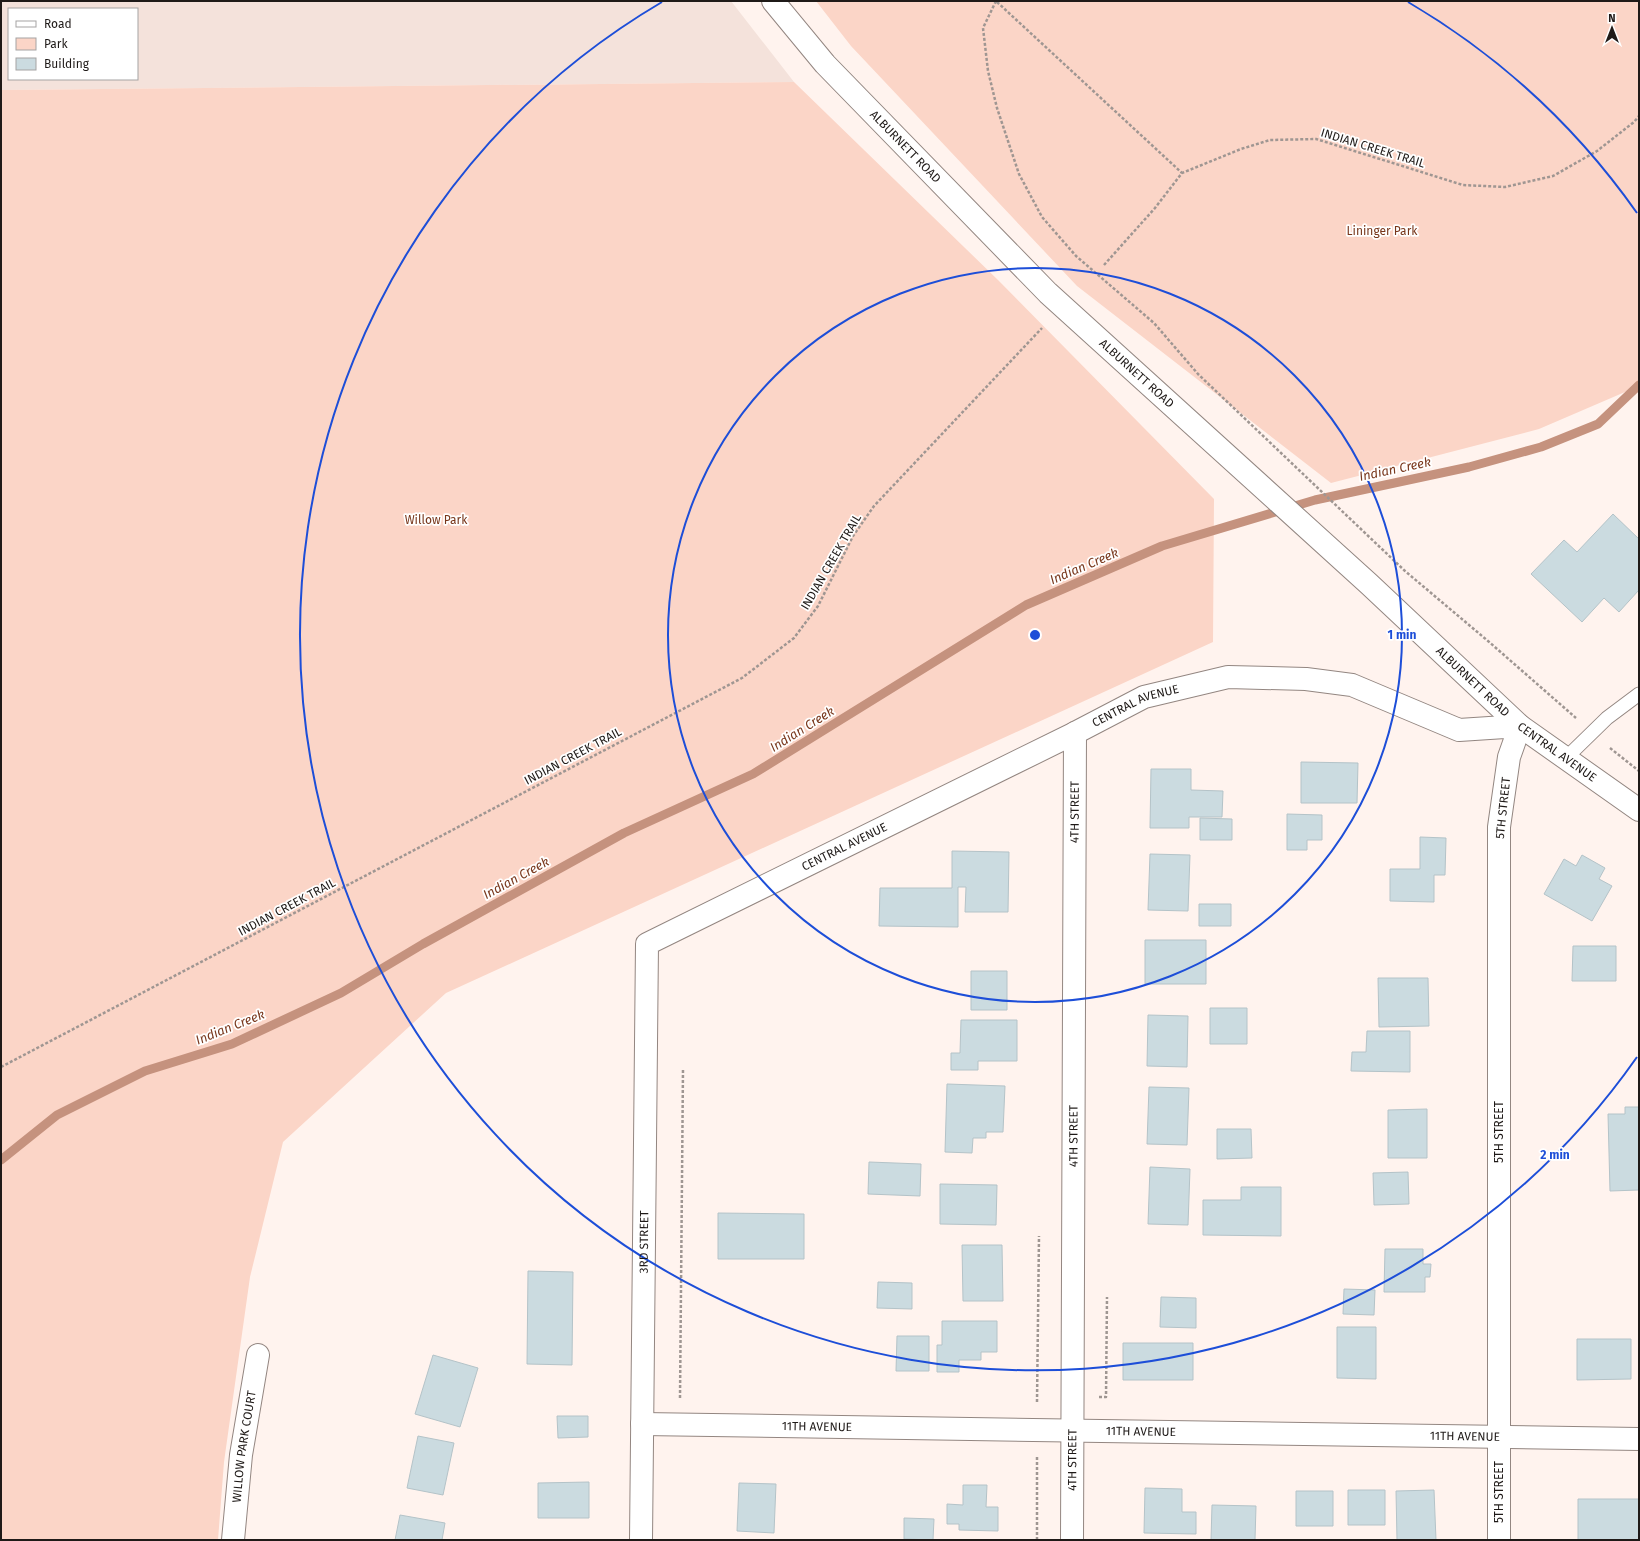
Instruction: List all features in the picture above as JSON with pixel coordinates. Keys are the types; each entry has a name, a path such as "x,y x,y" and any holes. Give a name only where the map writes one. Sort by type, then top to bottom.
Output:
{"street":[{"name":"ALBURNETT ROAD","path":"773,1 825,64 1038,282 1369,584 1520,726"},
{"name":"CENTRAL AVENUE","path":"647,944 1076,733 1144,697 1228,677 1306,679 1352,685 1459,730 1520,726 1639,810"},
{"name":"5TH STREET","path":"1499,1540 1499,827 1509,757 1520,726"},
{"name":"4TH STREET","path":"1072,1540 1076,733"},
{"name":"3RD STREET","path":"641,1540 647,944"},
{"name":"WILLOW PARK COURT","path":"233,1540 241,1455 258,1355"},
{"name":"11TH AVENUE","path":"642,1424 1639,1439"}],"lane":[{"path":"1566,758 1607,718 1639,694"}],"path":[{"path":"1104,265 1155,208 1182,173 996,1 984,28 988,71 997,108 1019,174 1042,217 1076,256 1154,323 1198,374 1405,571 1488,640 1612,750 1639,771"},
{"name":"INDIAN CREEK TRAIL","path":"1182,173 1241,149 1270,140 1316,139 1463,186 1505,187 1554,176 1597,151 1634,122 1639,116"},
{"name":"INDIAN CREEK TRAIL","path":"1,1067 742,678 794,638 818,606 853,536 874,506 1042,328"},
{"path":"680,1425 683,1068"},
{"path":"1037,1409 1039,1236"},
{"path":"1092,1396 1106,1396 1107,1297"},
{"path":"1036,1540 1037,1450"}],"shaded area":[{"path":"1,1 731,1 794,82 1,90"}],"green space":[{"name":"Lininger Park","path":"816,1 1639,1 1639,386 1539,429 1331,483 1077,286 851,46"},
{"name":"Willow Park","path":"794,82 998,280 1214,499 1213,642 446,993 283,1142 250,1277 224,1462 218,1540 1,1540 1,90"}],"building":[{"path":"1613,514 1639,539 1639,590 1619,612 1604,598 1582,622 1531,574 1564,540 1577,552"},
{"path":"1301,762 1358,763 1357,803 1301,803"},
{"path":"1151,769 1191,769 1191,790 1223,791 1222,817 1189,817 1189,828 1150,828"},
{"path":"1287,814 1322,815 1322,840 1307,840 1307,850 1287,850"},
{"path":"1200,818 1232,819 1232,840 1200,840"},
{"path":"1420,837 1446,838 1445,875 1434,875 1434,902 1390,901 1390,869 1420,869"},
{"path":"952,851 1009,852 1008,912 965,912 966,887 958,887 958,927 879,926 880,888 952,888"},
{"path":"1150,854 1190,855 1188,911 1148,910"},
{"path":"1582,855 1605,868 1599,879 1612,886 1592,921 1544,894 1564,859 1576,866"},
{"path":"1199,904 1231,904 1231,926 1199,926"},
{"path":"1145,940 1206,940 1206,984 1145,984"},
{"path":"1573,946 1616,946 1616,981 1572,981"},
{"path":"971,971 1007,971 1007,1010 971,1010"},
{"path":"1378,978 1428,978 1429,1026 1379,1027"},
{"path":"1210,1008 1247,1008 1247,1044 1210,1044"},
{"path":"1148,1015 1188,1016 1187,1067 1147,1066"},
{"path":"961,1020 1017,1020 1017,1061 978,1061 978,1070 951,1070 951,1053 960,1053"},
{"path":"1367,1031 1410,1031 1410,1072 1351,1071 1352,1052 1366,1052"},
{"path":"947,1084 1005,1086 1003,1132 986,1132 986,1138 973,1138 972,1153 945,1152"},
{"path":"1149,1087 1189,1088 1187,1145 1147,1144"},
{"path":"1625,1107 1639,1107 1639,1190 1610,1191 1608,1114 1625,1114"},
{"path":"1427,1109 1427,1158 1388,1158 1388,1110"},
{"path":"1217,1129 1251,1129 1252,1158 1217,1159"},
{"path":"869,1162 921,1164 920,1196 868,1194"},
{"path":"1150,1167 1190,1169 1188,1225 1148,1224"},
{"path":"1408,1172 1409,1204 1374,1205 1373,1173"},
{"path":"940,1184 997,1185 996,1225 940,1224"},
{"path":"1241,1187 1281,1187 1281,1236 1203,1235 1203,1200 1241,1200"},
{"path":"718,1213 804,1214 804,1259 718,1259"},
{"path":"962,1245 1002,1245 1003,1301 963,1301"},
{"path":"1385,1249 1423,1249 1423,1264 1431,1264 1430,1277 1425,1277 1425,1292 1384,1292"},
{"path":"528,1271 573,1272 572,1365 527,1364"},
{"path":"878,1282 912,1283 912,1309 877,1308"},
{"path":"1344,1289 1375,1290 1374,1315 1343,1314"},
{"path":"1161,1297 1196,1298 1196,1328 1160,1327"},
{"path":"942,1321 997,1321 997,1352 981,1352 981,1360 959,1360 959,1372 937,1372 937,1345 942,1345"},
{"path":"1337,1327 1376,1327 1376,1379 1337,1378"},
{"path":"897,1336 929,1336 929,1371 896,1371"},
{"path":"1577,1339 1631,1339 1631,1379 1577,1380"},
{"path":"1123,1343 1193,1343 1193,1380 1123,1380"},
{"path":"433,1355 478,1368 460,1427 415,1414"},
{"path":"557,1416 588,1416 588,1437 558,1438"},
{"path":"418,1436 454,1443 443,1495 407,1488"},
{"path":"589,1482 589,1518 538,1518 538,1483"},
{"path":"739,1483 776,1484 774,1533 737,1531"},
{"path":"963,1485 987,1485 986,1507 998,1507 998,1531 959,1530 959,1524 947,1524 947,1504 963,1505"},
{"path":"1145,1488 1182,1489 1182,1512 1196,1512 1196,1534 1144,1533"},
{"path":"1348,1490 1385,1490 1385,1525 1348,1525"},
{"path":"1434,1490 1436,1540 1397,1540 1396,1491"},
{"path":"1296,1491 1333,1491 1333,1526 1296,1526"},
{"path":"1578,1499 1639,1499 1639,1540 1578,1540"},
{"path":"1212,1505 1256,1506 1255,1540 1211,1540"},
{"path":"400,1515 445,1523 442,1540 395,1540"},
{"path":"904,1518 934,1519 933,1540 904,1539"}],"waterway":[{"name":"Indian Creek","path":"1,1160 57,1115 145,1071 232,1044 341,993 423,944 624,833 753,774 1026,605 1162,546 1315,500 1469,467 1541,447 1598,424 1639,385"}]}
